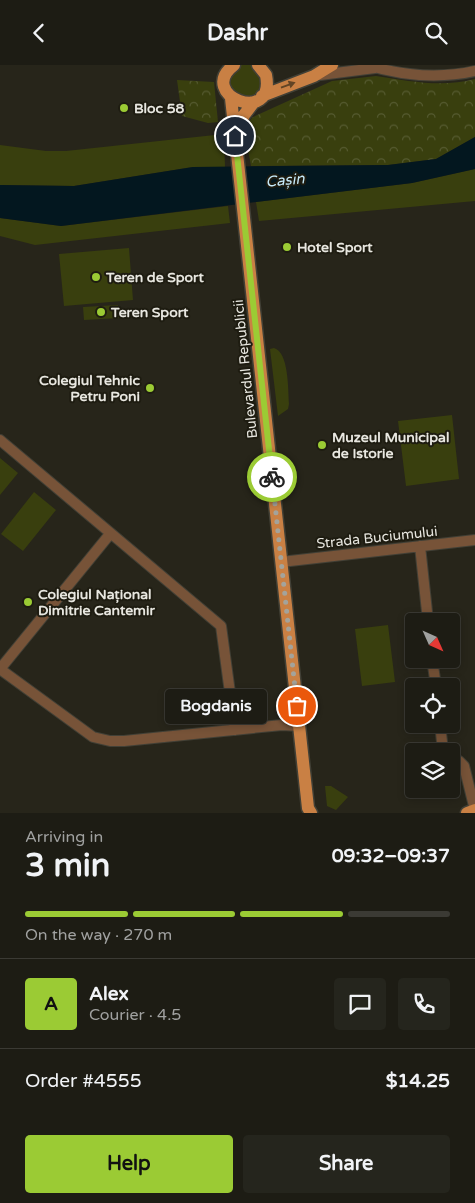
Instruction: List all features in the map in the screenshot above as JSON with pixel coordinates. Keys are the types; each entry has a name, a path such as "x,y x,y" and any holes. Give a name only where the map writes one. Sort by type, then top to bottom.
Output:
{"main road":[{"path":"226,71 234,65"},
{"path":"235,136 244,115 258,99 267,81 264,71 258,65"},
{"path":"231,98 240,103 258,99 314,76 332,65"},
{"name":"Bulevardul Republicii","path":"226,71 226,88 231,98 309,811"},
{"path":"467,813 475,810"}],"street":[{"path":"367,65 429,76 475,71"},
{"path":"314,76 376,67"},
{"path":"0,440 222,627 235,730"},
{"path":"110,534 0,669 76,726 99,739 124,741 282,725 299,726"},
{"name":"Strada Buciumului","path":"281,561 475,540"},
{"path":"420,546 427,613"},
{"path":"460,762 464,766 475,810"}],"green space":[{"path":"234,65 258,65 265,91 240,103 226,77"},
{"path":"376,76 413,82 438,83 463,82 475,79 475,137 436,159 388,165 251,166 246,134 249,122 253,117 332,81"},
{"path":"177,80 214,82 218,122 208,123 182,116"},
{"path":"224,134 225,167 193,167 74,186 0,185 0,145 46,151 66,151"},
{"path":"475,169 475,201 259,221 256,202 412,183"},
{"path":"228,206 230,223 35,245 0,236 0,218 61,226"},
{"name":"Teren de Sport","path":"129,248 133,300 64,306 59,254"},
{"name":"Teren Sport","path":"118,305 119,318 84,320 83,307"},
{"path":"274,348 283,356 287,372 289,404 288,409 278,416 270,349"},
{"path":"452,415 459,479 406,486 398,421"},
{"path":"0,458 18,473 0,495"},
{"path":"34,492 56,510 23,551 1,534"},
{"path":"388,625 395,682 362,686 355,629"},
{"path":"325,786 331,786 348,797 336,810 327,806"}],"water":[{"name":"Cașin","path":"475,137 475,169 412,183 61,226 0,218 0,185 74,186 193,167 388,165 436,159"}],"way so far":[{"path":"272,477 297,706"}],"place":[{"name":"Bloc 58","path":"124,108"},
{"name":"Hotel Sport","path":"287,247"},
{"name":"Teren de Sport","path":"96,277"},
{"name":"Teren Sport","path":"101,312"},
{"name":"Colegiul Tehnic Petru Poni","path":"150,388"},
{"name":"Muzeul Municipal de Istorie","path":"322,445"},
{"name":"Colegiul Național Dimitrie Cantemir","path":"28,602"},
{"name":"Bogdanis","path":"297,706"}],"route":[{"path":"235,136 272,477"}]}
